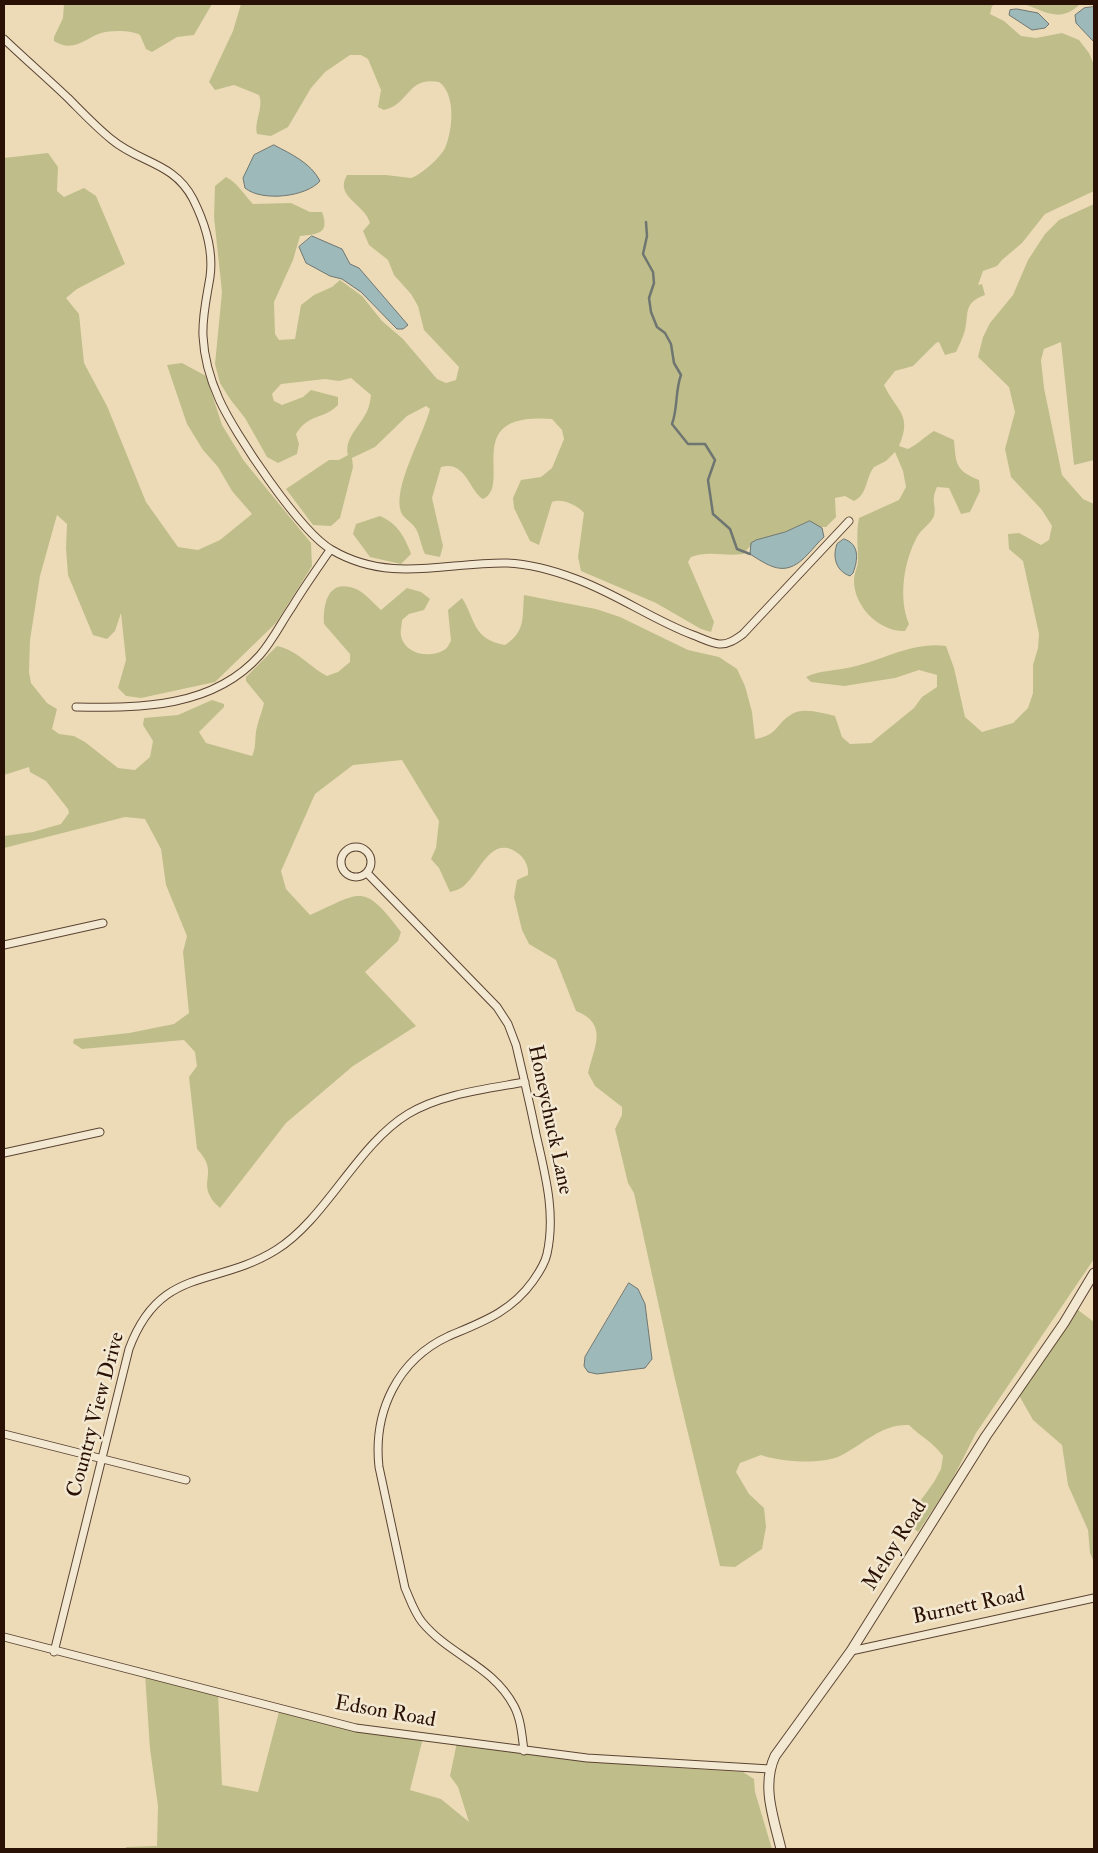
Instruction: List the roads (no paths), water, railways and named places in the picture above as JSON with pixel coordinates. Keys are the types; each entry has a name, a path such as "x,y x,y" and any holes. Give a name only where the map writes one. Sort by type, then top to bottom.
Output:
{"street":[{"path":"4,39 111,139 134,155 169,170 192,196 209,240 211,262 203,335 205,359 213,385 239,434 281,495 314,536 330,550 353,560 386,569 409,570 487,564 528,566 576,579 684,632 717,644 728,644 743,634 849,521"},
{"path":"76,707 140,707 166,704 188,699 226,682 260,654 330,550"},
{"path":"355,846 368,851 372,865 367,873 358,878 344,871 341,860 346,851 355,846"},
{"name":"Honeychuck Lane","path":"367,873 497,1007 508,1024 516,1045 550,1194 547,1256 523,1294 508,1308 488,1320 435,1344 405,1368 393,1386 384,1407 377,1450 405,1588 411,1604 421,1621 435,1635 481,1668 503,1690 515,1708 524,1751"},
{"path":"4,945 103,923"},
{"name":"Country View Drive","path":"54,1652 134,1334 165,1295 186,1283 258,1260 290,1241 383,1133 408,1114 445,1098 525,1082"},
{"path":"4,1153 100,1132"},
{"name":"Meloy Road","path":"781,1849 769,1793 770,1770 780,1747 851,1650 986,1436 1064,1323 1094,1273"},
{"path":"4,1434 186,1480"},
{"name":"Burnett Road","path":"851,1650 1094,1598"},
{"name":"Edson Road","path":"4,1637 54,1652 356,1728 524,1751 646,1763 770,1770"}],"water":[{"path":"1094,7 1094,42 1076,23 1075,15 1084,8"},
{"path":"1017,9 1038,13 1049,24 1045,28 1032,30 1009,15 1010,10"},
{"path":"274,145 306,164 320,181 305,191 284,196 262,195 245,188 243,178 254,155"},
{"path":"312,236 342,249 350,264 359,268 408,325 403,329 397,329 361,292 342,279 330,276 306,263 299,247"},
{"path":"810,521 822,528 824,537 793,566 786,568 773,567 750,554 751,543 756,540 785,532"},
{"path":"844,539 853,545 857,558 855,568 850,576 841,571 835,559 837,544"},
{"path":"629,1283 638,1289 645,1304 652,1359 645,1368 597,1374 588,1372 584,1366 585,1357"}],"waterway":[{"path":"646,222 647,236 643,254 653,272 654,283 649,298 651,312 657,327 665,333 671,344 674,363 681,375 672,424 688,444 705,444 715,460 708,480 713,514 730,529 737,549 750,554"}]}
